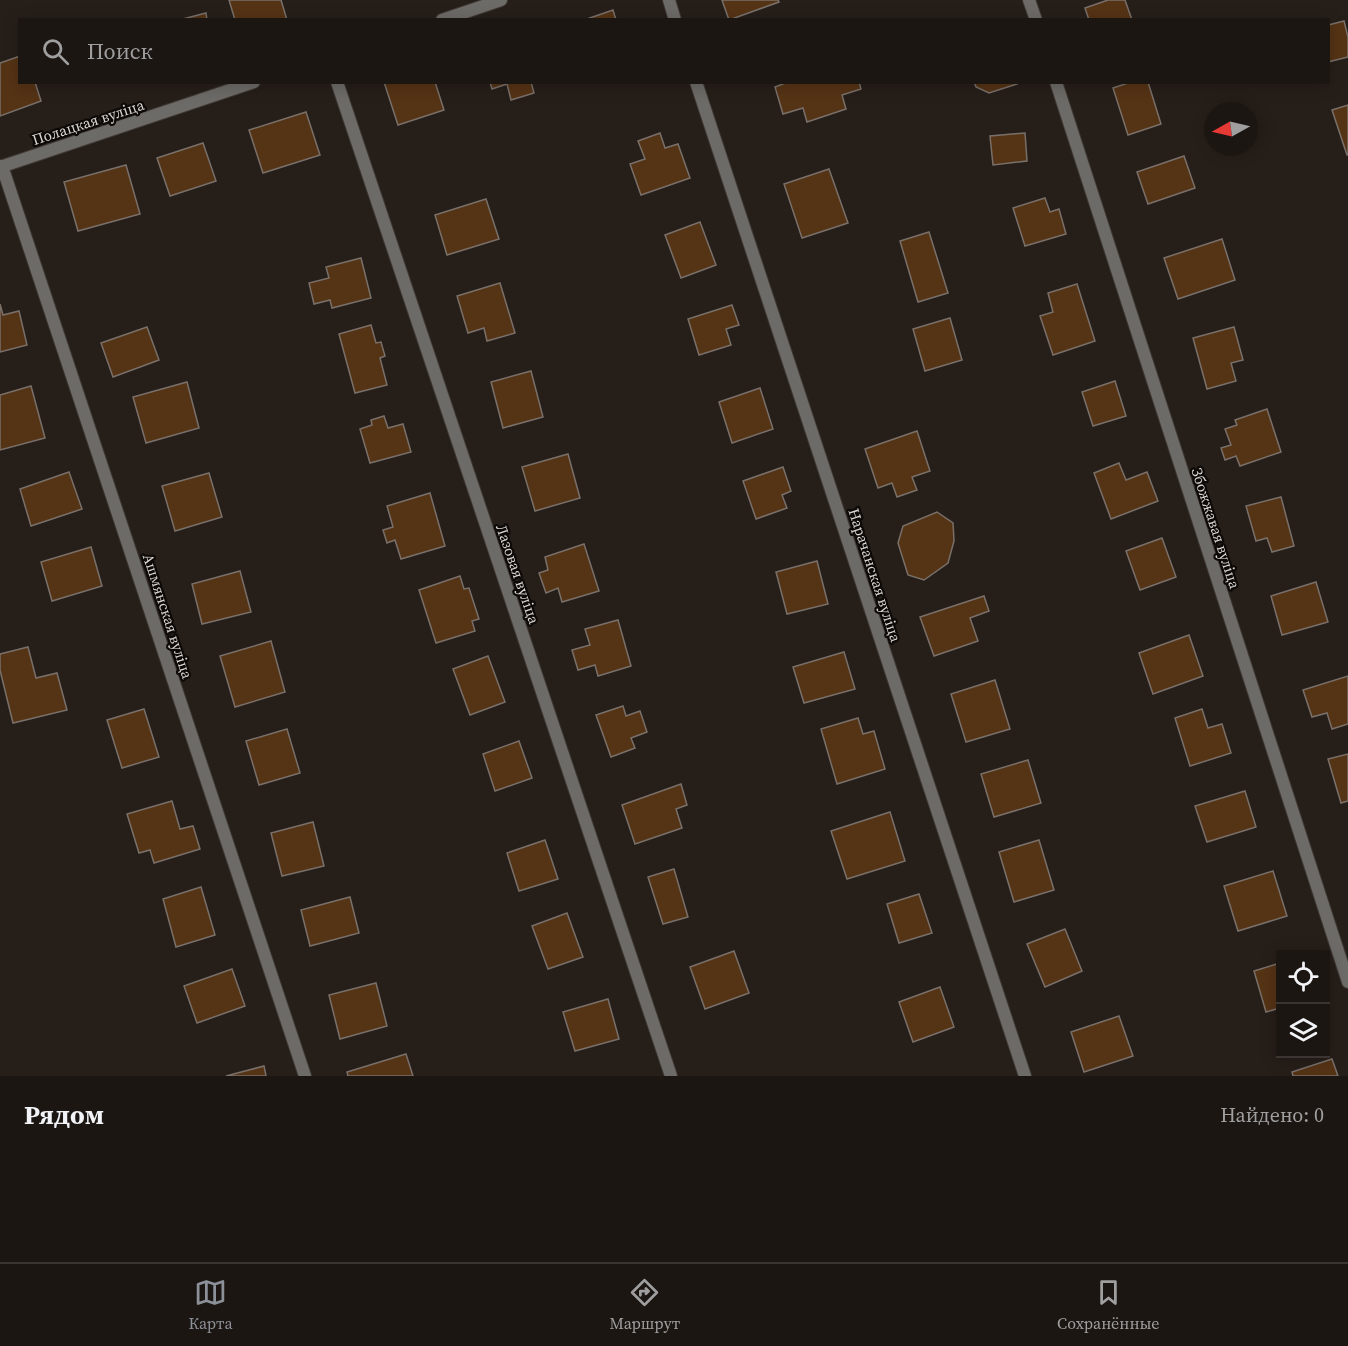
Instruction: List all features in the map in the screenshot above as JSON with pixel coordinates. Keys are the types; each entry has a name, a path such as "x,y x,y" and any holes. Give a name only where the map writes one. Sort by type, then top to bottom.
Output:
{"street":[{"path":"448,18 501,0"},
{"path":"669,0 674,18"},
{"path":"1029,0 1035,18"},
{"name":"Полацкая вуліца","path":"1,167 248,84"},
{"name":"Лазовая вуліца","path":"338,84 671,1076"},
{"name":"Нарачанская вуліца","path":"697,84 1024,1076"},
{"name":"Збожжавая вуліца","path":"1057,84 1348,982"},
{"name":"Ашмянская вуліца","path":"1,167 305,1076"}],"building":[{"path":"229,0 281,0 286,18 234,18"},
{"path":"722,0 778,0 779,2 735,18 728,18"},
{"path":"1108,0 1125,0 1131,18 1088,18 1085,8"},
{"path":"613,10 615,18 590,18"},
{"path":"206,13 207,18 187,18"},
{"path":"1344,21 1348,37 1348,57 1330,62 1330,24"},
{"path":"18,57 18,84 36,84 41,101 0,116 0,63"},
{"path":"385,84 436,84 444,110 398,125"},
{"path":"491,84 507,84 492,89"},
{"path":"507,84 532,84 534,93 511,100"},
{"path":"783,84 860,84 861,89 842,95 846,109 807,122 803,108 783,114 775,87"},
{"path":"975,84 1017,84 989,93 976,87"},
{"path":"1125,84 1149,84 1161,124 1128,135 1113,88"},
{"path":"1348,105 1348,155 1347,155 1332,110"},
{"path":"306,112 320,155 263,173 249,130"},
{"path":"660,133 665,148 678,144 690,178 641,195 630,164 645,159 638,141"},
{"path":"1025,133 1027,161 993,165 990,136"},
{"path":"203,143 216,181 170,196 157,158"},
{"path":"1184,156 1195,188 1148,204 1137,172"},
{"path":"126,165 140,214 78,231 64,182"},
{"path":"829,169 848,223 802,238 784,184"},
{"path":"1045,198 1050,212 1059,209 1066,234 1025,246 1013,208"},
{"path":"486,199 499,239 447,255 435,215"},
{"path":"700,222 716,265 681,278 665,235"},
{"path":"929,232 948,293 918,302 900,241"},
{"path":"1222,239 1235,280 1178,299 1164,258"},
{"path":"361,258 371,298 332,308 330,300 314,304 309,283 329,278 326,267"},
{"path":"500,283 515,333 487,341 484,328 468,333 457,296"},
{"path":"1077,284 1095,341 1053,355 1040,316 1053,312 1048,293"},
{"path":"0,304 3,315 19,311 27,345 0,352"},
{"path":"732,305 739,325 726,329 731,345 699,355 688,319"},
{"path":"950,318 962,360 925,371 913,329"},
{"path":"371,325 376,343 381,342 385,356 380,358 387,385 355,393 339,334"},
{"path":"147,327 159,360 113,377 101,343"},
{"path":"1234,327 1243,360 1231,363 1236,381 1207,389 1193,338"},
{"path":"531,371 543,417 503,428 491,382"},
{"path":"1115,381 1126,416 1093,426 1082,392"},
{"path":"187,382 199,428 146,443 133,397"},
{"path":"31,386 45,438 0,450 0,395"},
{"path":"760,388 773,429 732,443 719,402"},
{"path":"1267,409 1281,452 1240,466 1236,456 1225,460 1221,448 1231,445 1225,429 1237,425 1235,420"},
{"path":"384,416 388,428 403,424 411,452 370,463 360,429 372,425 371,420"},
{"path":"917,431 930,471 912,477 917,490 897,497 892,483 878,488 865,449"},
{"path":"568,454 580,498 535,511 522,467"},
{"path":"1119,463 1126,480 1147,472 1158,501 1111,519 1094,473"},
{"path":"783,467 791,491 782,495 787,508 756,519 743,481"},
{"path":"69,472 82,509 31,526 20,489"},
{"path":"209,473 222,517 175,531 162,486"},
{"path":"430,493 445,546 401,559 395,540 387,543 383,530 393,527 387,506"},
{"path":"1281,497 1294,546 1272,552 1267,538 1256,541 1246,506"},
{"path":"937,512 953,523 954,541 948,563 924,580 908,575 898,543 903,526"},
{"path":"1162,538 1176,577 1140,590 1126,551"},
{"path":"584,544 599,591 562,602 558,588 546,593 539,573 548,570 545,557"},
{"path":"91,547 102,586 52,601 41,562"},
{"path":"817,561 828,604 787,614 776,572"},
{"path":"240,571 251,612 202,624 192,584"},
{"path":"460,576 464,589 469,588 479,619 472,621 475,631 436,643 419,590"},
{"path":"1316,582 1328,622 1282,635 1271,596"},
{"path":"984,596 989,611 970,618 978,641 934,656 920,617"},
{"path":"618,620 631,666 598,676 595,665 578,670 572,650 590,645 585,629"},
{"path":"1189,635 1203,676 1153,694 1139,653"},
{"path":"271,641 285,692 235,707 220,656"},
{"path":"28,647 36,678 57,673 67,710 13,723 0,670 0,654"},
{"path":"844,652 855,689 804,703 793,667"},
{"path":"488,656 505,702 470,715 453,669"},
{"path":"1348,676 1348,724 1332,729 1327,713 1312,717 1303,690"},
{"path":"995,680 1010,729 966,742 951,694"},
{"path":"623,706 626,716 640,711 647,732 631,738 635,748 611,757 596,715"},
{"path":"144,709 159,757 122,768 107,720"},
{"path":"1202,709 1208,728 1222,724 1231,753 1190,766 1175,718"},
{"path":"858,718 863,734 874,731 885,769 837,784 821,729"},
{"path":"287,729 300,773 259,785 246,741"},
{"path":"519,741 532,778 495,791 483,754"},
{"path":"1348,754 1348,801 1341,803 1328,759"},
{"path":"1028,760 1041,803 994,817 981,774"},
{"path":"681,784 687,805 676,809 682,828 635,844 622,805"},
{"path":"1245,791 1256,827 1207,842 1195,806"},
{"path":"172,801 180,829 193,826 200,849 154,863 150,850 139,853 127,814"},
{"path":"890,812 905,861 847,879 831,831"},
{"path":"313,822 324,866 282,876 271,833"},
{"path":"545,840 558,879 519,891 507,853"},
{"path":"1039,840 1054,890 1014,902 999,852"},
{"path":"674,869 688,917 663,924 648,877"},
{"path":"1273,871 1287,916 1238,931 1224,886"},
{"path":"201,887 215,935 176,947 163,899"},
{"path":"919,894 932,933 899,943 887,904"},
{"path":"350,897 359,933 310,946 301,910"},
{"path":"567,913 583,957 548,969 532,926"},
{"path":"1065,929 1082,971 1045,987 1027,944"},
{"path":"734,951 749,993 705,1009 690,967"},
{"path":"1276,964 1276,1009 1266,1012 1254,971"},
{"path":"232,969 245,1006 197,1023 184,986"},
{"path":"376,983 387,1026 340,1039 329,995"},
{"path":"940,987 954,1027 913,1042 899,1002"},
{"path":"608,999 619,1039 575,1051 563,1012"},
{"path":"1119,1016 1133,1056 1084,1072 1071,1032"},
{"path":"406,1054 413,1076 348,1076 347,1072"},
{"path":"1332,1059 1338,1076 1293,1076 1292,1072"},
{"path":"264,1066 266,1076 226,1076"}]}
